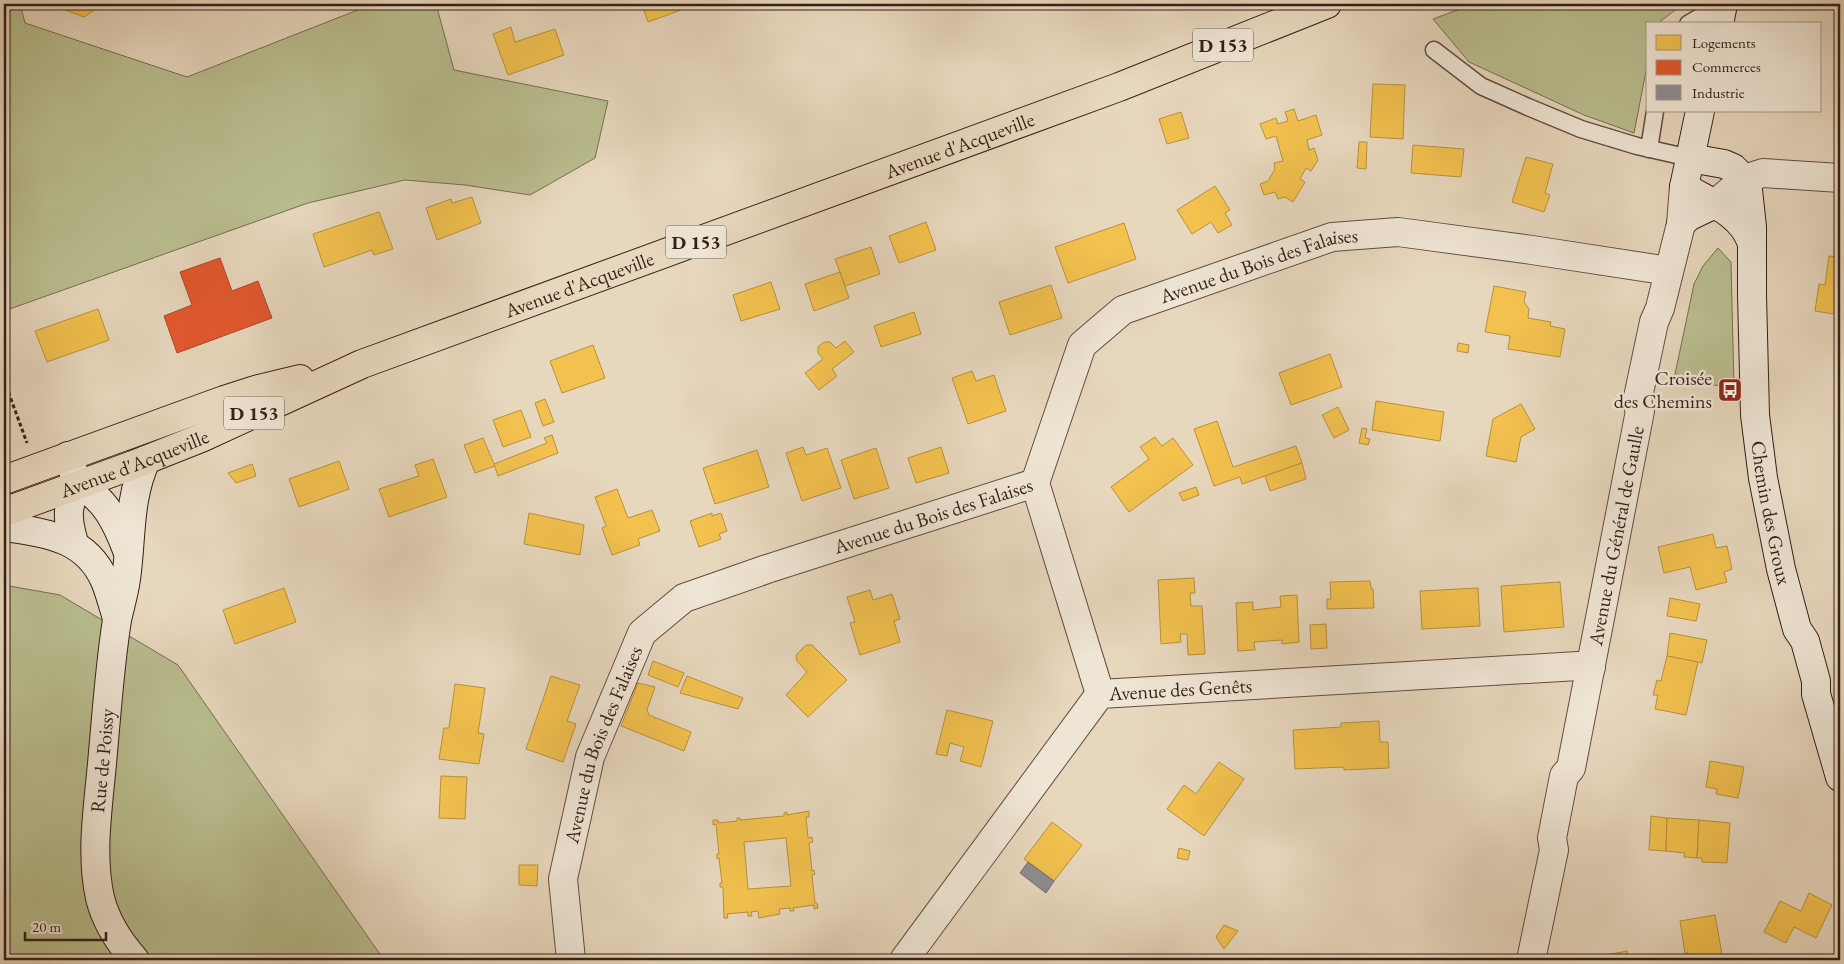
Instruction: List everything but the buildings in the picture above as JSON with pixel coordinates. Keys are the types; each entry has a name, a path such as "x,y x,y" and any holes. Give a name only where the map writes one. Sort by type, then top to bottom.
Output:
{"main road":[{"name":"Avenue d'Acqueville","path":"4,512 201,438 362,364 1119,87 1327,4"},
{"name":"D 153","path":"4,480 29,458 68,456 255,390 362,364"}],"street":[{"path":"1719,22 1723,4"},
{"name":"Avenue du Général de Gaulle","path":"1531,960 1554,850 1552,838 1564,776 1571,768 1640,411 1637,402 1654,322 1660,308 1681,224 1684,187 1700,112"},
{"path":"1690,158 1724,164 1733,168 1744,178"},
{"path":"1681,224 1688,216 1715,204 1744,178 1763,173 1840,178"},
{"name":"Chemin des Groux","path":"1744,178 1750,201 1752,227 1755,415 1764,478 1781,569 1797,629 1805,641 1816,681 1816,694 1840,777"},
{"path":"1684,187 1715,204 1740,222 1745,227 1751,241"},
{"name":"Avenue du Bois des Falaises","path":"572,960 563,879 590,757 642,632 684,598 767,569 1035,483 1082,345 1123,310 1332,237 1398,232 1523,248 1669,271"},
{"path":"68,456 78,485 70,501 70,522 74,543"},
{"name":"Rue de Poissy","path":"135,960 122,945 109,924 100,898 95,864 96,828 118,618 126,579 134,494 138,477 146,460"},
{"path":"1035,483 1100,694"},
{"path":"78,485 91,490 104,504 120,531 128,552"},
{"path":"4,528 40,533 74,543 95,563 105,580 118,618"},
{"name":"Avenue des Genêts","path":"904,960 1100,694 1568,666 1591,667"}],"lane":[{"path":"1692,22 1723,4"},
{"path":"1434,50 1481,86 1528,107 1582,129 1649,149 1690,158"},
{"path":"1649,149 1655,112"}],"path":[{"path":"4,53 6,63 4,70"},
{"path":"4,380 29,458"}],"green space":[{"path":"4,4 20,4 25,23 187,77 373,4 436,4 454,70 608,101 595,158 530,195 465,185 405,180 308,203 4,311"},
{"path":"1474,4 1683,4 1660,22 1646,22 1646,71 1634,133 1584,115 1469,62 1433,19"},
{"path":"1718,248 1731,262 1734,388 1674,379 1694,284 1703,266"},
{"path":"4,585 60,595 178,665 384,960 4,960"}],"place":[{"name":"Croisée des Chemins","path":"1730,390"}]}
